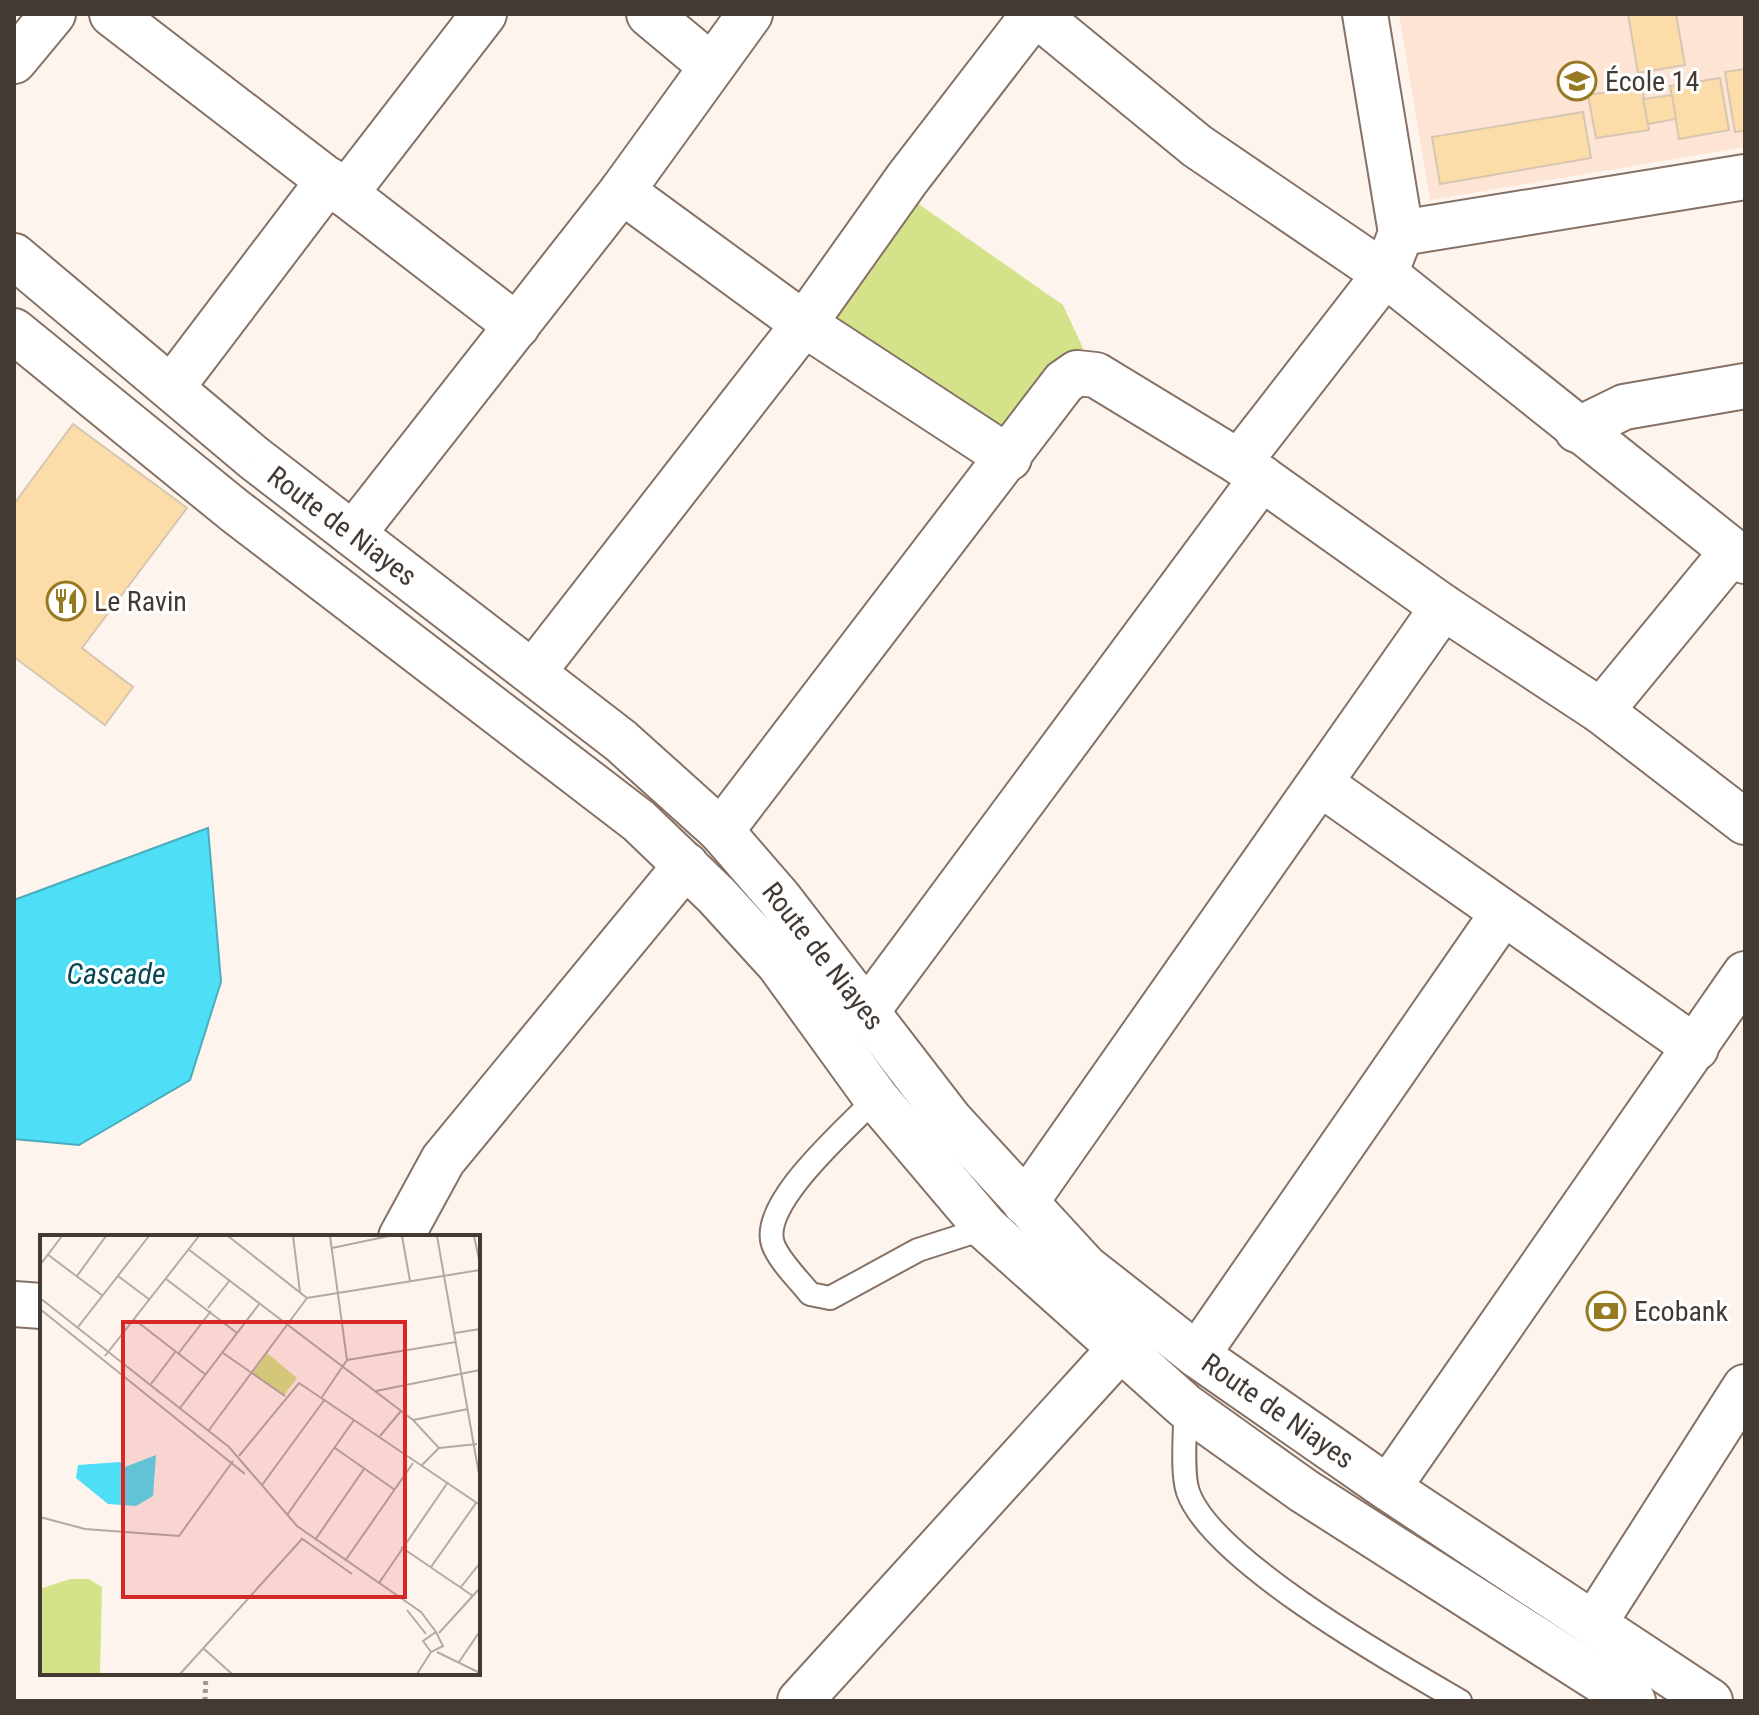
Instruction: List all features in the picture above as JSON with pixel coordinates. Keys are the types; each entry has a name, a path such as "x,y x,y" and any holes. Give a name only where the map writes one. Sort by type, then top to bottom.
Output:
{"street":[{"path":"14,61 53,14"},
{"path":"112,14 517,326"},
{"path":"172,387 484,14"},
{"path":"649,14 710,65"},
{"path":"353,534 622,191 710,65 750,14"},
{"path":"534,671 804,324 907,179 1035,14 1197,146 1385,274 1738,557 1601,711"},
{"path":"867,1011 1251,470 1385,274 1401,233 1365,14"},
{"path":"1401,233 1745,177"},
{"path":"622,191 804,324 1009,458"},
{"name":"Route de Niayes","path":"14,256 254,458 534,671 664,778 721,831 867,1011 950,1120 1085,1267 1197,1355 1388,1488 1595,1622 1710,1701"},
{"name":"Route de Niayes","path":"14,331 235,511 639,821 686,865 779,964 876,1098 986,1228 1185,1406 1304,1491 1633,1701"},
{"path":"721,831 1009,458 1064,382 1082,373 1096,375 1251,470 1443,607 1601,711 1745,822"},
{"path":"1577,430 1624,407 1745,386"},
{"path":"1025,1203 1443,607"},
{"path":"1321,784 1696,1048"},
{"path":"402,1235 443,1160 686,865"},
{"path":"1197,1355 1503,913"},
{"path":"1388,1488 1745,974"},
{"path":"14,1304 40,1306"},
{"path":"800,1701 1119,1350"},
{"path":"1595,1622 1742,1398"}],"lane":[{"path":"876,1098 787,1194 772,1217 773,1244 810,1294 830,1298 918,1250 986,1228"},
{"path":"1185,1406 1187,1490 1209,1528 1324,1620 1460,1701"}],"path":[{"path":"205,1701 206,1675"}],"shaded area":[{"name":"École 14","path":"1399,14 1745,14 1745,147 1430,200"}],"green space":[{"path":"900,191 1063,305 1083,348 1007,454 808,319"}],"water":[{"name":"Cascade","path":"208,828 221,982 190,1080 79,1145 14,1139 14,900"}],"building":[{"path":"1628,14 1676,14 1685,65 1638,73"},
{"path":"1745,69 1745,131 1735,132 1725,72"},
{"path":"1720,78 1729,130 1679,139 1670,86"},
{"path":"1642,87 1649,130 1596,138 1588,95"},
{"path":"1672,95 1676,119 1648,124 1643,99"},
{"path":"1583,112 1591,158 1440,184 1432,137"},
{"name":"Le Ravin","path":"73,424 187,508 82,648 133,687 105,725 14,657 14,504"}],"place":[{"name":"École 14","path":"1577,81"},
{"name":"Le Ravin","path":"66,601"},
{"name":"Ecobank","path":"1606,1311"}]}
